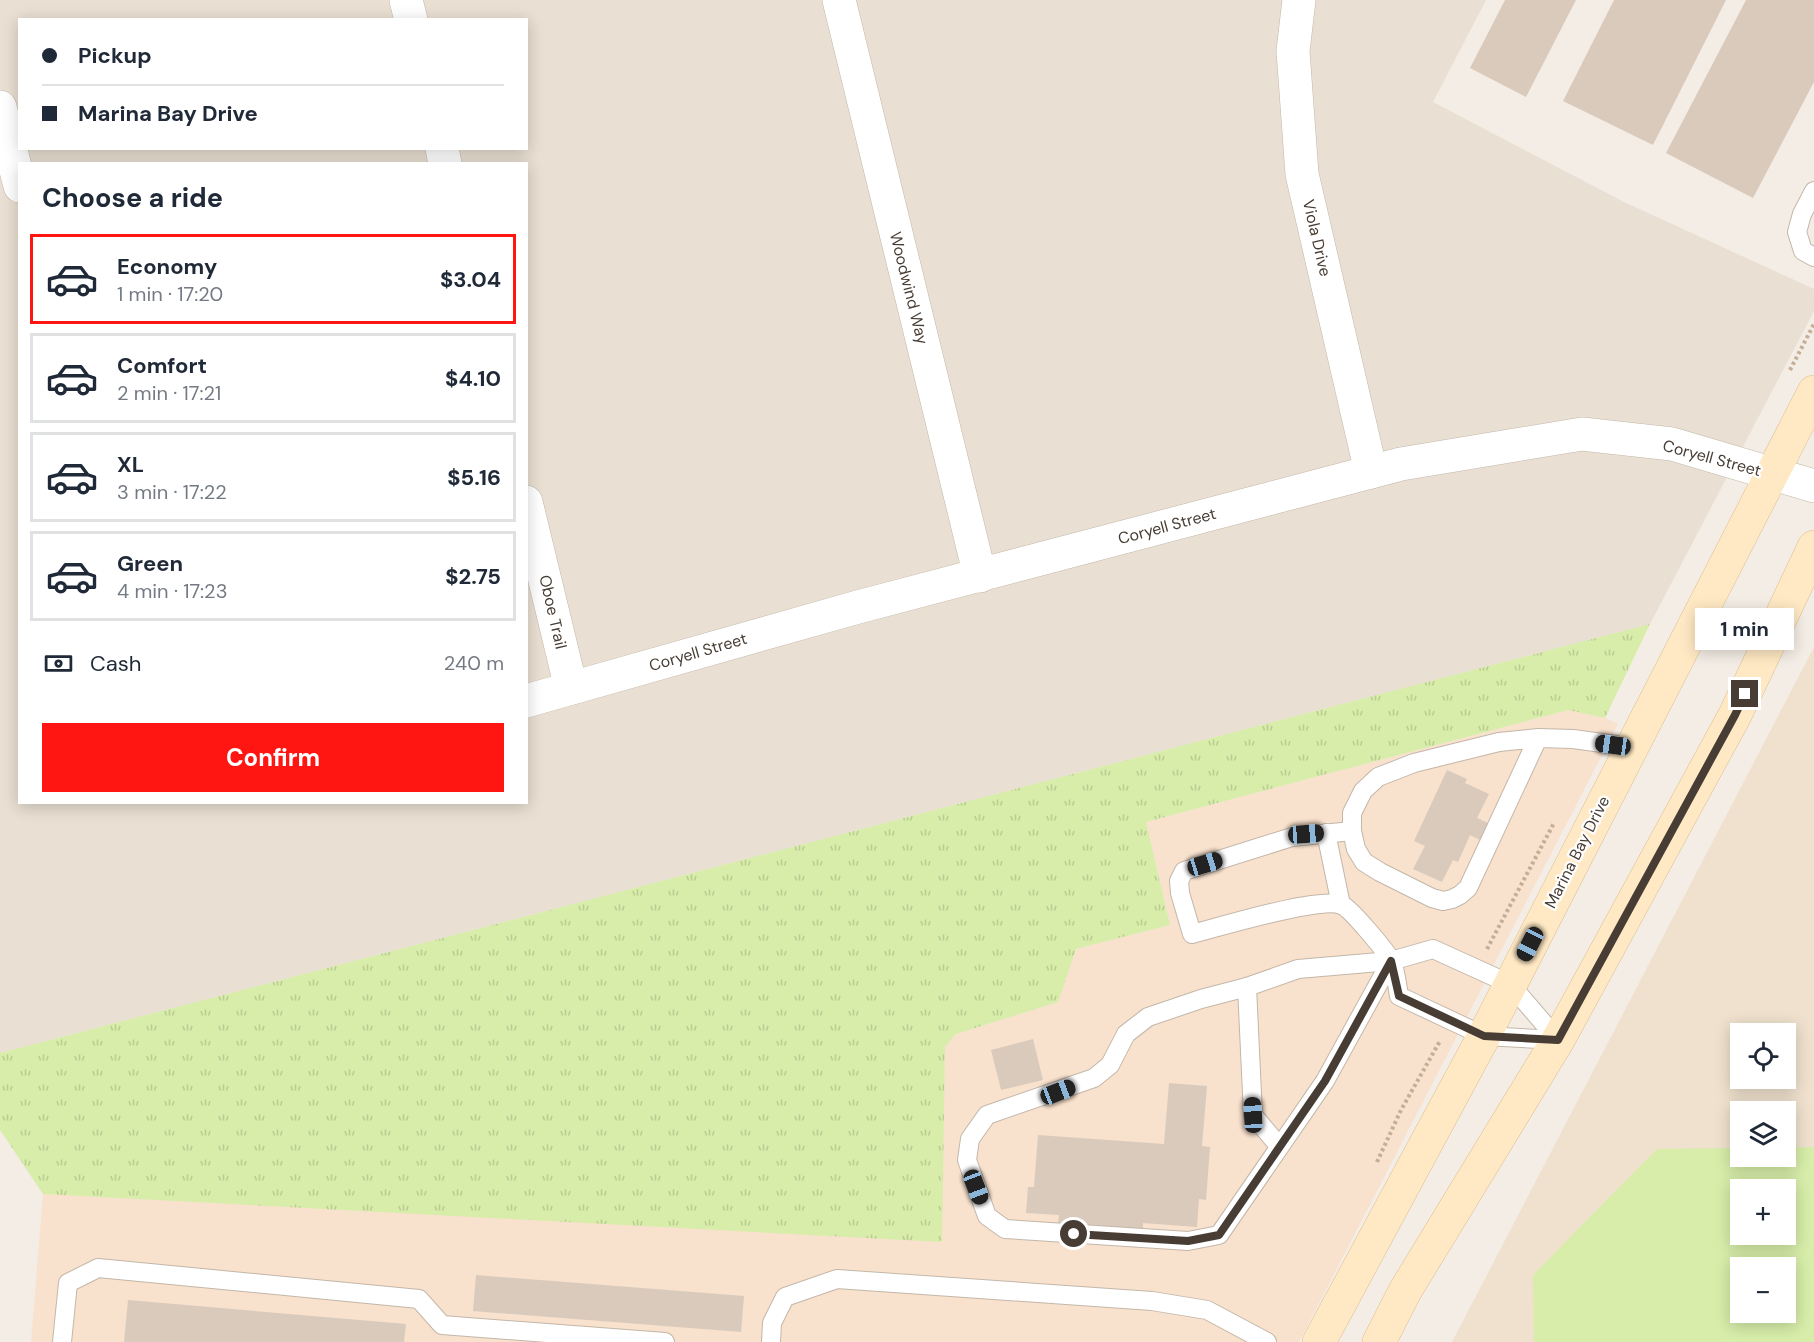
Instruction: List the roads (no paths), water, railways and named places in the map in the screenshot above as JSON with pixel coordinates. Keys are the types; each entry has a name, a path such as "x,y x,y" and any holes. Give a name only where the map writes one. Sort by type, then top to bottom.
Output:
{"main road":[{"name":"Marina Bay Drive","path":"1319,1342 1484,1036 1772,474 1799,385"},
{"path":"1379,1342 1411,1282 1558,1040 1735,715 1814,547"}],"street":[{"path":"406,0 410,18"},
{"name":"Woodwind Way","path":"839,0 980,576"},
{"name":"Viola Drive","path":"1299,0 1293,51 1302,174 1371,472"},
{"path":"0,107 18,178"},
{"name":"Coryell Street","path":"528,700 846,611 1401,464 1582,434 1672,444 1814,486"},
{"name":"Oboe Trail","path":"528,510 571,688"}],"lane":[{"path":"1814,191 1802,214 1797,232 1803,251 1814,257"},
{"path":"1538,738 1468,888 1460,895 1443,901 1432,898 1364,862 1356,849 1352,831 1352,813 1363,791 1378,777 1414,763 1499,742 1538,738 1573,739 1631,747"},
{"path":"1352,831 1292,837 1184,871 1179,880 1180,893 1192,934 1305,905 1341,904 1353,913 1391,961 1399,996 1484,1036 1558,1040"},
{"path":"1326,833 1341,904"},
{"path":"1391,961 1325,1081 1219,1235 1188,1241 1005,1229 987,1216 967,1160 970,1139 987,1115 1094,1078 1110,1065 1126,1034 1148,1017 1298,969 1391,961 1433,950 1510,984 1558,1040"},
{"path":"1247,987 1253,1115 1279,1146"},
{"path":"63,1342 68,1283 98,1268 419,1299 441,1333 665,1342"},
{"path":"771,1342 772,1323 785,1297 837,1279 1152,1301 1207,1310 1267,1342"}]}
